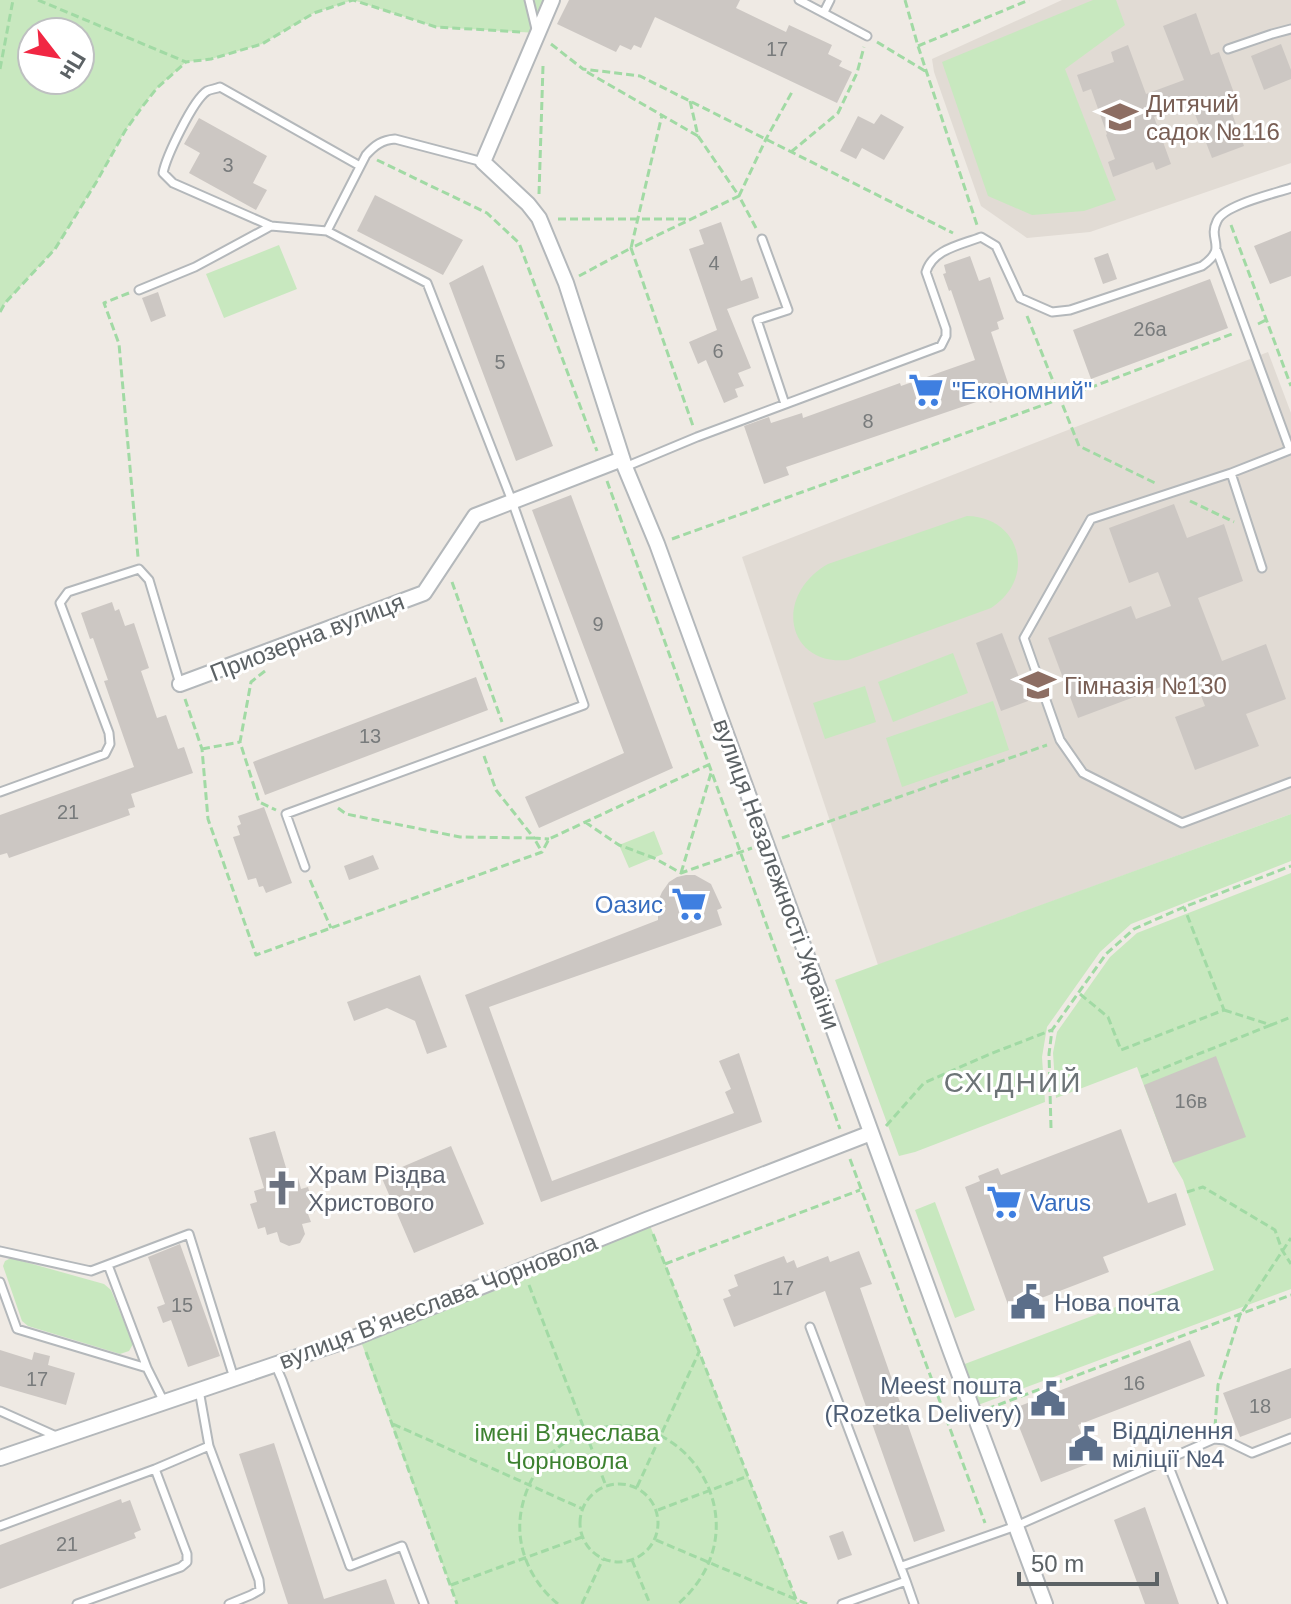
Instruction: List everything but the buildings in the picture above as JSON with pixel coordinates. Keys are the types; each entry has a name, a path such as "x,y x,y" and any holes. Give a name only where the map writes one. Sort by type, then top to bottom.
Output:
{"street":[{"path":"483,162 541,35 552,0"},
{"name":"вулиця Незалежності України","path":"483,162 539,218 566,283 624,463 657,544 765,843 875,1133 974,1415 1045,1604"},
{"name":"Приозерна вулиця","path":"180,684 424,593 475,516 602,467 624,463"},
{"name":"вулиця Вʼячеслава Чорновола","path":"0,1458 359,1336 646,1220 875,1133"}],"lane":[{"path":"529,0 541,35"},
{"path":"799,0 867,36"},
{"path":"824,12 830,0"},
{"path":"1228,49 1291,29"},
{"path":"305,867 286,814 584,705 512,501 427,283 327,231 271,226 173,183 163,173 165,161 197,101 207,92 220,87 360,166"},
{"path":"327,231 366,155 384,140 395,139 483,162"},
{"path":"1291,188 1226,211 1217,219 1214,231 1217,251 1290,450 1231,473 1091,519 1024,638 1060,740 1083,773 1182,823 1291,782"},
{"path":"139,290 195,267 271,226"},
{"path":"624,463 941,346 946,329 926,272 928,263 935,256 981,237 996,246 1020,298 1052,312 1070,310 1202,266 1217,251"},
{"path":"762,239 788,310 757,320 785,404"},
{"path":"1231,473 1262,568"},
{"path":"0,792 105,754 110,744 109,733 60,603 68,592 139,569 149,580 180,684"},
{"path":"0,1251 91,1271 189,1234 234,1378"},
{"path":"108,1265 147,1368 164,1402"},
{"path":"0,1282 17,1329 147,1368"},
{"path":"810,1327 914,1604"},
{"path":"275,1364 350,1566 402,1546 424,1604"},
{"path":"199,1390 209,1446 259,1580 260,1590 229,1604"},
{"path":"0,1411 59,1438"},
{"path":"902,1566 1016,1526 1214,1439 1225,1440 1252,1453 1291,1438"},
{"path":"0,1526 209,1446"},
{"path":"1166,1459 1223,1604"},
{"path":"77,1604 181,1567 187,1562 187,1554 155,1469"},
{"path":"842,1604 906,1581"}],"path":[{"path":"0,69 13,0"},
{"path":"38,0 186,62 211,59 262,44 314,13 353,0 436,27 541,35 583,69 698,136"},
{"path":"905,0 981,237"},
{"path":"918,46 1029,0"},
{"path":"791,152 838,113 857,73 867,36 926,72"},
{"path":"0,312 55,249 142,107 157,88 186,62"},
{"path":"543,67 539,218 692,219"},
{"path":"583,69 640,76 970,241"},
{"path":"566,283 739,196 792,92"},
{"path":"690,101 698,136 739,196 762,239"},
{"path":"662,115 631,248 697,437"},
{"path":"366,155 487,213 519,243 861,1190 989,1534"},
{"path":"1226,211 1291,386"},
{"path":"139,290 104,303 119,344 139,569"},
{"path":"1020,298 1079,446 1250,529"},
{"path":"657,544 1060,399 1266,320"},
{"path":"445,562 506,733"},
{"path":"273,664 251,682 240,742 259,802 286,814"},
{"path":"180,684 202,749 208,819 256,955 542,852 549,839"},
{"path":"585,822 619,845 654,858 681,873 1060,740"},
{"path":"202,749 240,742"},
{"path":"480,743 496,790 542,852"},
{"path":"327,799 346,814 460,837 549,839 708,765"},
{"path":"681,873 711,773"},
{"path":"1051,1128 1049,1054 1052,1030 1106,954 1134,929 1291,866"},
{"path":"305,867 331,928"},
{"path":"1184,907 1224,1010"},
{"path":"1078,993 1108,1017 1121,1050 1224,1010 1271,1025"},
{"path":"1141,1077 1291,1017"},
{"path":"875,1133 924,1083 1052,1030"},
{"path":"1187,1192 1203,1187 1275,1230 1291,1264"},
{"path":"665,1264 861,1190"},
{"path":"646,1220 797,1602"},
{"path":"1214,1439 1218,1385 1240,1315 1291,1238"},
{"path":"522,1270 606,1486"},
{"path":"974,1415 1291,1295"},
{"path":"359,1336 457,1604"},
{"path":"636,1487 699,1352"},
{"path":"392,1423 583,1509"},
{"path":"558,1604 540,1586 525,1559 520,1521 529,1484 552,1453 574,1438 604,1428 623,1427 660,1436 676,1446 691,1459 711,1491 717,1521 716,1542 710,1563 697,1586 678,1604"},
{"path":"657,1511 748,1476"},
{"path":"621,1483 636,1487 649,1497 657,1511 659,1520 655,1539 648,1550 632,1560 618,1563 603,1559 590,1550 582,1537 583,1509 592,1495 606,1486 621,1483"},
{"path":"450,1585 582,1537"},
{"path":"655,1539 807,1604"},
{"path":"582,1604 603,1559"},
{"path":"632,1560 650,1604"}],"shaded area":[{"name":"Дитячий садок №116","path":"1062,0 1291,0 1291,163 1090,232 1027,238 981,206 932,59"},
{"name":"Гімназія №130","path":"1268,352 1291,413 1291,814 878,965 742,557"}],"green space":[{"path":"0,0 353,0 314,13 262,44 211,59 186,62 157,88 142,107 55,249 0,312"},
{"path":"353,0 552,0 537,33 436,27"},
{"path":"1093,0 1116,0 1125,25 1065,69 1116,200 1084,211 1032,215 988,196 942,62"},
{"path":"279,245 297,289 224,318 206,274"},
{"path":"967,516 985,519 1000,527 1010,538 1016,552 1018,566 1014,582 1005,596 991,608 848,660 827,659 811,652 800,640 794,626 799,593 811,577 828,564"},
{"path":"953,653 968,693 893,722 878,682"},
{"path":"865,686 876,722 825,739 813,703"},
{"path":"993,701 1009,750 902,787 886,738"},
{"path":"1291,814 1291,861 1131,924 1100,952 1047,1027 1042,1057 1045,1102 899,1156 835,980"},
{"path":"654,831 663,854 629,868 619,845"},
{"path":"1291,873 1291,1289 978,1405 962,1365 1214,1270 1183,1180 1173,1163 1137,1067 1056,1098 1053,1053 1057,1032 1110,957 1137,933"},
{"path":"935,1202 975,1310 955,1318 915,1210"},
{"name":"імені В'ячеслава Чорновола","path":"646,1220 798,1604 457,1604 359,1336"},
{"path":"11,1258 104,1284 111,1290 133,1344 129,1351 120,1354 28,1326 22,1321 3,1266"}],"place":[{"name":"Дитячий садок №116","path":"1120,117"},
{"name":"\"Економний\"","path":"926,390"},
{"name":"Гімназія №130","path":"1038,685"},
{"name":"Оазис","path":"689,904"},
{"name":"Храм Різдва Христового","path":"282,1188"},
{"name":"Varus","path":"1004,1202"},
{"name":"Нова почта","path":"1028,1302"},
{"name":"Meest пошта (Rozetka Delivery)","path":"1048,1399"},
{"name":"Відділення міліції №4","path":"1086,1444"}],"district":[{"name":"СХІДНИЙ","path":"1013,1082"}]}
